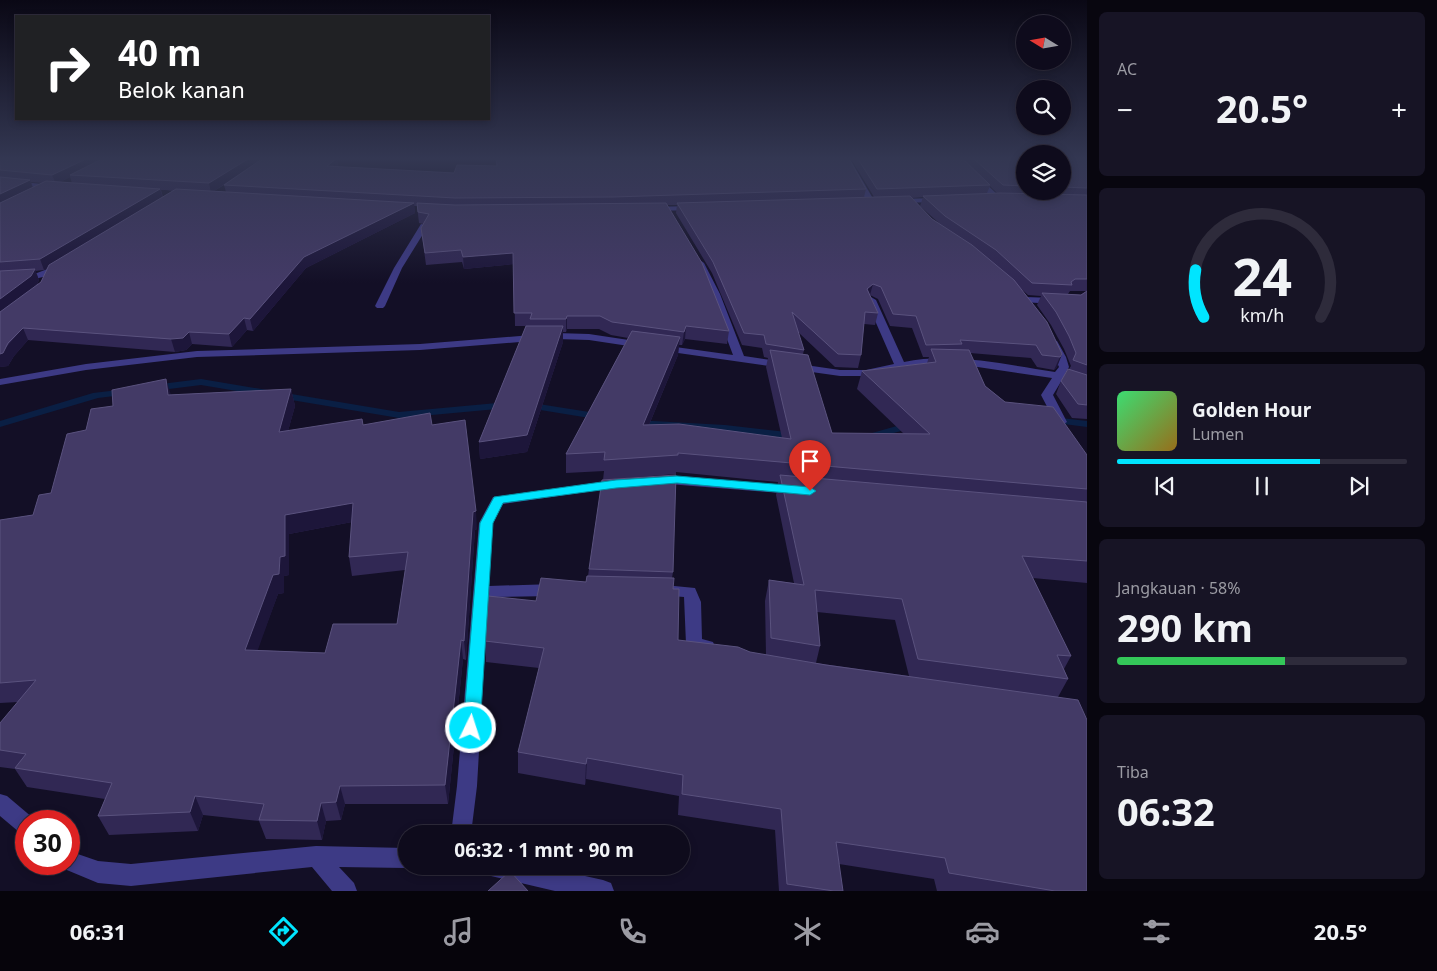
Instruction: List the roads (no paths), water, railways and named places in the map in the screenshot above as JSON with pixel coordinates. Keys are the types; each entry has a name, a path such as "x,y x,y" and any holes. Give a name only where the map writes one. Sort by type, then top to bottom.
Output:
{"street":[{"path":"890,201 925,201"},
{"path":"909,201 921,213"},
{"path":"862,202 880,202"},
{"path":"641,210 671,213 704,208"},
{"path":"380,306 402,262 424,226"},
{"path":"697,258 715,294 740,359"},
{"path":"0,278 47,278 64,264"},
{"path":"1035,313 1022,296 1065,302"},
{"path":"871,300 901,367"},
{"path":"1048,334 1061,357 1064,367 1047,395 1056,415 1067,432"},
{"path":"0,382 86,367 197,354 420,347 556,336 589,337 840,372 866,373 919,362 971,363 1060,376 1087,385"},
{"path":"651,481 677,480 805,491"},
{"path":"461,825 467,786 486,523 498,500 633,482"},
{"path":"481,592 570,589"},
{"path":"644,589 690,592 693,602 694,644 723,650"},
{"path":"0,803 15,816"},
{"path":"80,865 98,872 131,876 316,856 398,858"},
{"path":"316,856 346,891"},
{"path":"531,875 602,891"}],"waterway":[{"path":"153,388 201,382 399,415 508,405"},
{"path":"0,424 97,395 127,392"},
{"path":"526,405 602,417"},
{"path":"1052,420 1087,424"},
{"path":"635,423 725,428 796,436"},
{"path":"869,437 911,425"}]}
